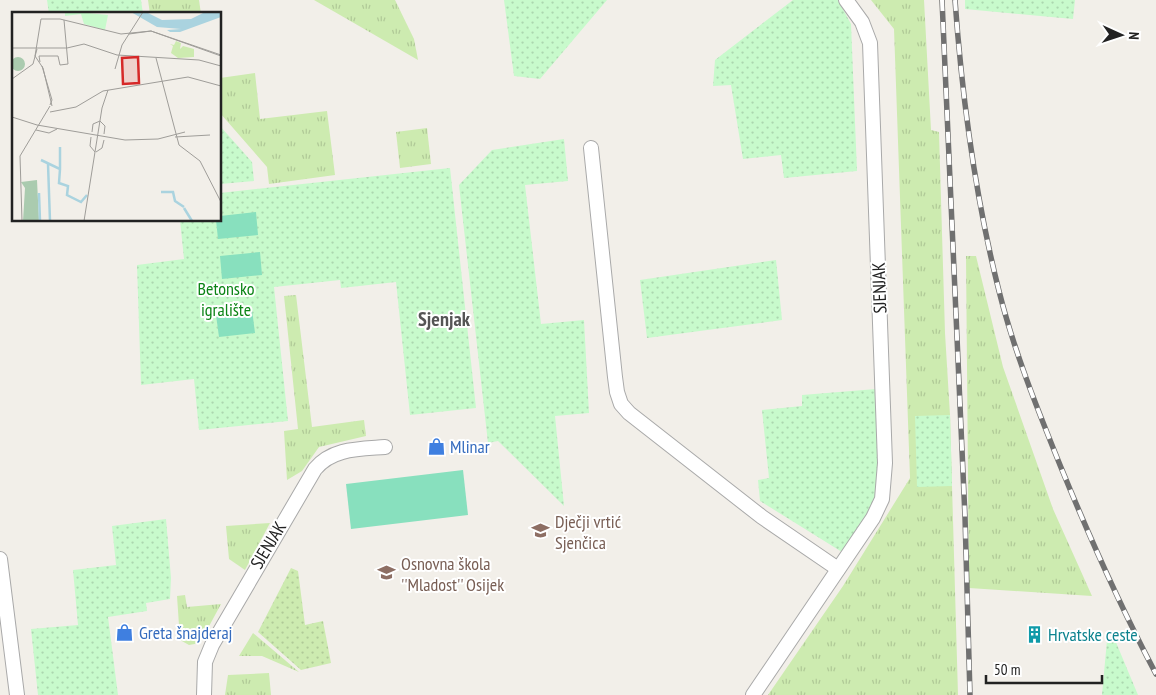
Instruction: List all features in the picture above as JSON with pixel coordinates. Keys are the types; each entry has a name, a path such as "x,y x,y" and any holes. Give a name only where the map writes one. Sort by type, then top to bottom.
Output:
{"street":[{"name":"SJENJAK","path":"753,695 878,508 884,484 885,468 870,43 862,22 846,0"},
{"path":"591,148 614,377 621,404 629,413 762,517 838,569"},
{"name":"SJENJAK","path":"204,695 205,662 212,644 315,469 323,459 332,454 386,447"},
{"path":"0,566 17,695"}],"green space":[{"path":"47,0 141,0 143,12 49,12"},
{"path":"148,0 199,0 201,12 150,12"},
{"path":"314,0 395,0 414,39 418,60"},
{"path":"504,0 607,0 540,79 514,76"},
{"path":"793,0 838,0 851,24 857,171 784,178 781,155 743,159 731,85 713,86 715,60"},
{"path":"871,0 924,0 931,130 939,132 958,695 768,695 843,586 910,478 894,29"},
{"path":"965,0 1075,0 1073,19 965,9"},
{"path":"255,73 260,119 327,111 335,175 269,184 267,167 221,114 221,78"},
{"path":"221,127 252,162 254,181 221,184"},
{"path":"427,128 431,164 400,168 396,132"},
{"path":"564,139 568,181 525,185 541,324 584,320 589,413 555,416 564,506 498,441 488,443 459,185 492,150"},
{"name":"Betonsko igralište","path":"450,168 476,408 410,415 396,282 341,288 340,280 274,287 288,421 199,430 194,379 141,385 137,265 184,259 180,221 221,221 221,193"},
{"path":"256,212 258,235 218,239 216,221 221,221 221,216"},
{"path":"260,252 262,275 222,279 220,256"},
{"path":"966,256 976,256 1003,367 1053,509 1092,596 969,588"},
{"path":"776,260 782,320 647,338 640,280"},
{"path":"296,295 312,427 364,420 366,436 319,447 302,471 287,480 284,431 298,429 284,296"},
{"path":"252,310 255,333 219,337 216,315"},
{"path":"876,389 878,464 874,505 842,552 760,501 758,480 769,478 762,410 802,406 802,395"},
{"path":"950,415 952,486 917,487 915,416"},
{"path":"463,470 468,515 351,529 346,484"},
{"path":"166,519 171,578 170,599 146,603 147,611 108,617 118,695 38,695 31,629 78,625 73,570 116,565 112,526"},
{"path":"270,523 245,570 229,559 226,526"},
{"path":"291,568 298,571 305,625 323,621 331,663 301,670 258,632"},
{"path":"185,595 187,607 221,604 200,643 189,645 180,640 177,596"},
{"path":"253,633 299,672 262,656 239,656"},
{"path":"1107,640 1115,640 1138,695 1102,695"},
{"path":"269,673 271,695 225,695 228,675"}],"railway":[{"path":"942,0 965,517 970,695"},
{"path":"955,0 961,73 976,183 1005,313 1026,379 1071,492 1117,597 1156,674"}],"place":[{"name":"Mlinar","path":"436,446"},
{"name":"Dječji vrtić Sjenčica","path":"541,531"},
{"name":"Osnovna škola ''Mladost'' Osijek","path":"387,573"},
{"name":"Greta šnajderaj","path":"125,632"},
{"name":"Hrvatske ceste","path":"1034,634"}],"district":[{"name":"Sjenjak","path":"444,319"}]}
